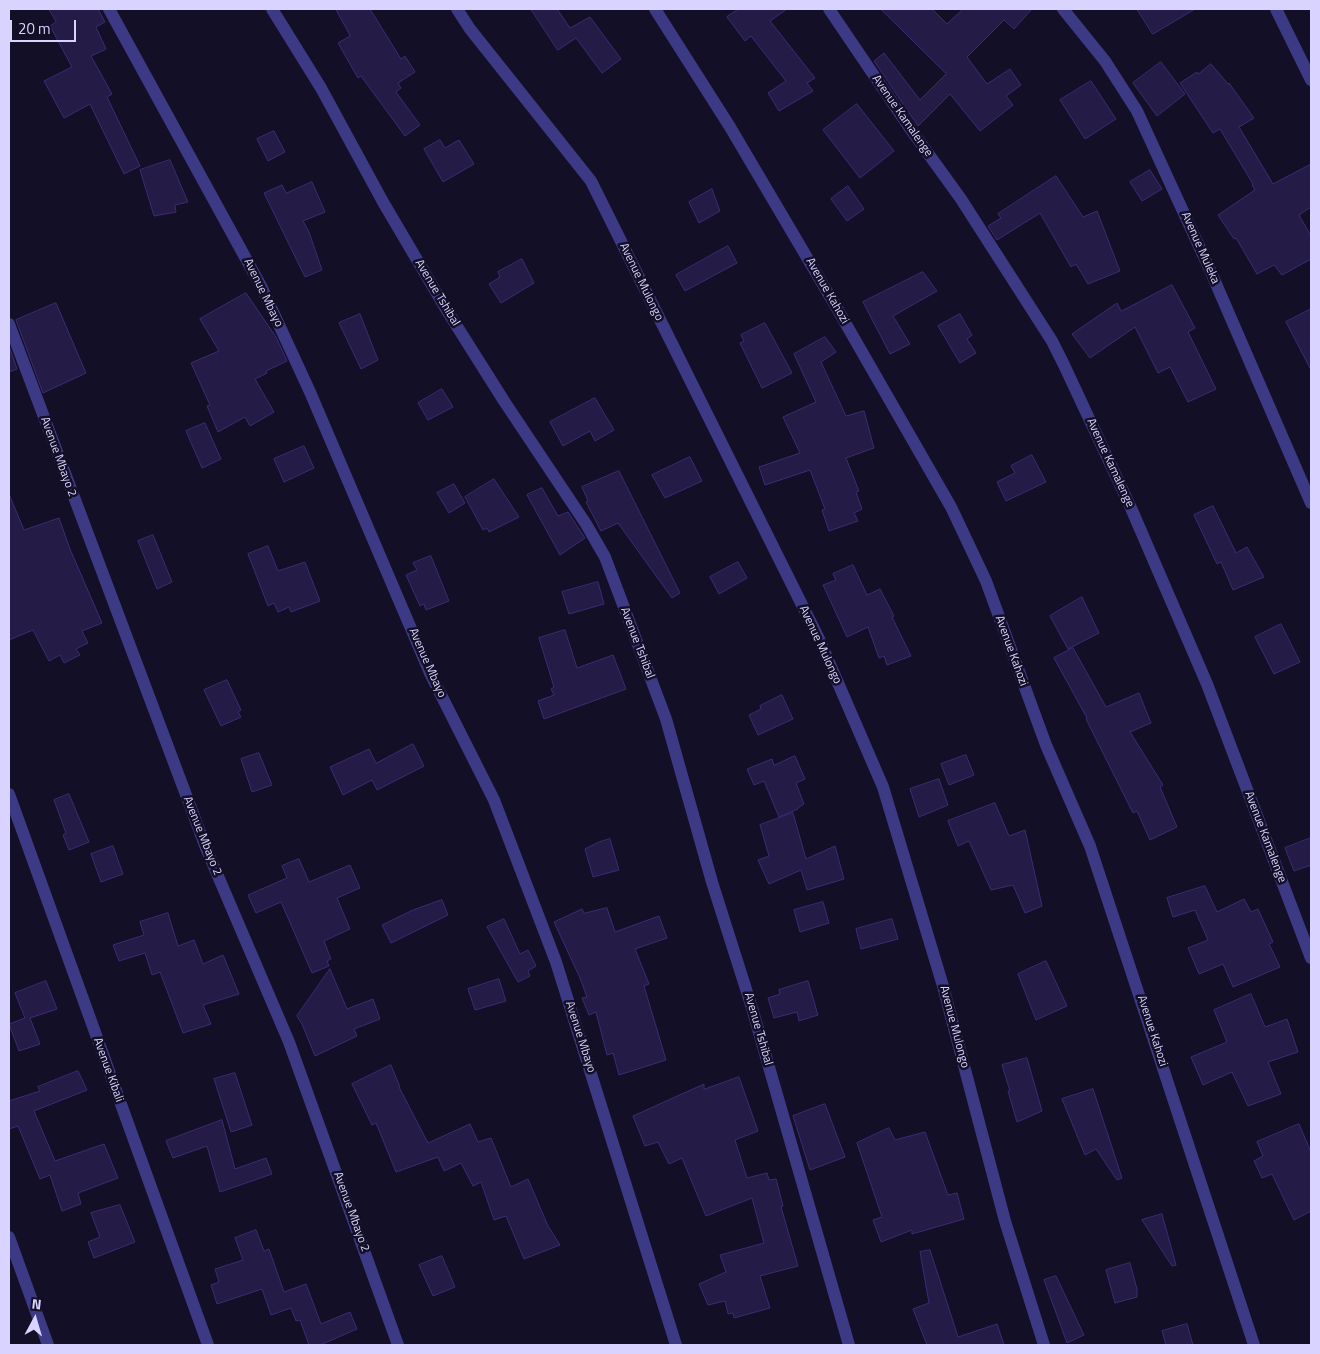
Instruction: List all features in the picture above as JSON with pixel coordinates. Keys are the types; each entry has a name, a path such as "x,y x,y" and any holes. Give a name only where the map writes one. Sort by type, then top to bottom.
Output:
{"street":[{"name":"Avenue Mbayo","path":"109,9 262,288 310,392 430,673 494,800 556,962 676,1345"},
{"name":"Avenue Tshibal","path":"272,9 322,88 383,202 446,309 586,524 605,557 666,719 712,882 752,1008 849,1345"},
{"name":"Avenue Mulongo","path":"457,9 591,181 823,647 883,788 943,986 1005,1221 1044,1345"},
{"name":"Avenue Kahozi","path":"655,9 730,127 825,288 951,507 968,540 986,581 1046,745 1090,846 1254,1345"},
{"name":"Avenue Kamalenge","path":"829,9 909,128 961,200 1052,341 1130,508 1207,684 1311,958"},
{"name":"Avenue Muleka","path":"1063,9 1105,61 1137,111 1210,270 1311,502"},
{"path":"1276,9 1311,80"},
{"name":"Avenue Mbayo 2","path":"9,324 206,848 289,1042 398,1345"},
{"name":"Avenue Kibali","path":"9,794 208,1345"},
{"path":"9,1237 48,1345"}],"building":[{"path":"49,9 98,9 105,22 96,27 106,49 91,56 112,94 107,97 140,166 124,174 90,104 64,118 44,81 72,67 50,26 56,22"},
{"path":"336,9 370,9 401,59 405,56 415,72 398,83 401,88 396,92 420,125 405,136 361,76 358,78 338,43 350,36"},
{"path":"531,9 557,9 570,28 590,17 621,59 602,73 576,38 558,50"},
{"path":"739,9 787,9 770,21 815,78 807,83 813,91 779,111 768,93 786,81 751,36 745,41 727,17"},
{"path":"881,9 932,9 947,24 963,9 1032,9 1014,29 1004,20 967,57 987,84 1010,69 1021,85 1006,96 1013,105 980,131 950,94 918,126 874,61 884,53 920,100 946,74"},
{"path":"1137,9 1195,9 1153,34"},
{"path":"1161,62 1185,94 1157,116 1133,83"},
{"path":"1211,64 1229,83 1254,118 1239,127 1273,184 1311,164 1311,207 1299,215 1311,236 1311,259 1282,275 1274,265 1257,274 1236,238 1234,239 1218,215 1255,190 1220,129 1213,133 1180,83 1197,72 1198,74"},
{"path":"1091,81 1116,119 1085,139 1060,100"},
{"path":"857,104 894,151 860,178 823,130"},
{"path":"274,131 285,152 268,161 257,139"},
{"path":"440,140 445,148 459,140 474,164 443,182 424,149"},
{"path":"170,160 188,202 175,205 176,212 154,216 140,170"},
{"path":"1150,170 1162,189 1142,201 1130,182"},
{"path":"1056,176 1083,217 1097,211 1120,271 1088,284 1076,264 1071,267 1040,213 997,240 988,226 1001,218 998,214"},
{"path":"312,182 325,212 303,221 309,232 322,270 305,277 264,193 282,185 286,193"},
{"path":"848,186 864,209 847,221 831,199"},
{"path":"712,189 720,211 699,223 689,202"},
{"path":"728,246 737,263 685,291 676,275"},
{"path":"522,259 534,283 501,303 489,284 500,277 498,272"},
{"path":"923,272 937,291 893,316 910,344 890,354 863,302"},
{"path":"1172,285 1195,328 1188,332 1216,389 1188,402 1170,367 1158,373 1135,327 1090,358 1072,334 1117,303 1121,311"},
{"path":"246,293 276,337 287,361 266,371 267,373 255,379 274,412 250,426 245,417 218,432 207,406 210,405 191,363 219,351 200,319"},
{"path":"56,303 86,373 43,393 16,320"},
{"path":"1311,309 1311,370 1286,322"},
{"path":"360,314 378,360 361,369 339,323"},
{"path":"960,314 972,335 967,339 976,353 960,363 938,326"},
{"path":"765,323 792,373 762,388 740,343 744,341 741,335"},
{"path":"825,337 836,352 821,362 846,416 864,411 874,448 846,458 859,491 856,492 862,509 854,513 858,521 829,531 822,510 825,509 810,470 765,485 759,467 800,453 783,417 816,402 794,354"},
{"path":"9,346 17,369 9,372"},
{"path":"442,389 453,407 428,420 418,403"},
{"path":"595,398 614,430 595,441 590,431 563,446 550,422"},
{"path":"205,423 221,459 202,468 186,431"},
{"path":"304,446 314,468 284,482 274,459"},
{"path":"1032,455 1046,482 1006,501 997,482 1015,473 1011,466"},
{"path":"690,457 702,481 665,498 652,475"},
{"path":"619,471 680,593 672,598 618,523 601,531 586,502 588,501 582,487"},
{"path":"494,479 519,517 489,532 487,528 483,530 465,497"},
{"path":"454,484 465,503 449,513 437,493"},
{"path":"542,488 558,516 568,512 585,538 560,555 527,495"},
{"path":"9,494 24,530 59,518 70,549 102,623 82,631 88,643 76,649 80,655 64,663 60,655 49,661 33,630 9,640"},
{"path":"1213,506 1236,553 1247,547 1264,577 1233,590 1221,562 1217,564 1194,515"},
{"path":"153,535 172,582 157,589 138,541"},
{"path":"268,546 278,571 305,562 320,601 291,612 289,607 278,612 274,603 268,606 248,554"},
{"path":"431,556 449,601 426,610 424,604 420,606 406,575 417,570 413,563"},
{"path":"738,562 747,578 719,594 710,577"},
{"path":"853,565 867,595 880,589 911,656 887,665 884,656 879,658 868,627 847,637 823,585 836,580 833,574"},
{"path":"598,582 604,604 569,614 562,592"},
{"path":"1082,597 1099,633 1068,649 1050,616"},
{"path":"1281,624 1300,662 1274,674 1255,637"},
{"path":"565,630 577,668 613,655 626,689 544,719 538,701 554,695 551,689 554,687 539,638"},
{"path":"1073,648 1106,707 1139,693 1151,723 1130,732 1163,785 1160,787 1177,827 1150,840 1137,811 1133,813 1087,718 1054,658"},
{"path":"227,680 241,710 238,712 241,717 221,726 204,690"},
{"path":"782,695 793,719 758,735 749,715 761,709 760,706"},
{"path":"413,744 424,766 377,790 372,780 343,795 330,767 369,749 376,763"},
{"path":"259,753 272,785 252,792 241,759"},
{"path":"966,755 974,775 949,785 941,764"},
{"path":"795,756 805,779 796,783 804,804 798,809 779,817 764,781 754,785 747,769 772,759 774,765"},
{"path":"939,779 948,805 919,817 910,789"},
{"path":"69,794 89,842 69,850 63,835 66,833 54,800"},
{"path":"995,803 1009,836 1025,830 1042,906 1025,913 1013,885 991,890 969,841 958,846 948,821"},
{"path":"793,813 806,859 835,846 844,879 807,890 801,870 769,884 758,860 769,856 760,825"},
{"path":"1311,838 1311,865 1294,871 1285,848"},
{"path":"610,839 619,870 593,877 585,849"},
{"path":"113,846 123,874 101,882 91,854"},
{"path":"299,859 309,882 350,865 360,888 337,898 350,929 324,941 331,959 327,961 329,966 312,973 281,902 256,913 248,895 287,878 282,866"},
{"path":"1205,886 1217,912 1244,899 1251,912 1258,909 1273,942 1269,944 1280,967 1233,987 1223,964 1199,974 1188,948 1208,940 1195,910 1173,917 1167,898"},
{"path":"442,900 448,915 391,943 382,925 413,910"},
{"path":"823,902 829,923 800,932 794,910"},
{"path":"607,908 615,932 659,916 667,938 635,949 649,984 644,986 666,1060 619,1075 613,1053 607,1055 596,1012 589,1015 582,998 587,997 580,978 554,922 582,909 584,913"},
{"path":"168,913 178,946 194,940 203,964 223,955 239,994 203,1005 211,1024 183,1033 160,972 152,975 145,953 119,961 113,945 144,935 140,922"},
{"path":"504,919 520,954 528,950 536,966 528,971 530,976 518,982 487,927"},
{"path":"892,919 898,939 861,949 856,929"},
{"path":"1046,961 1067,1006 1036,1020 1018,974"},
{"path":"330,969 347,1009 373,999 380,1019 354,1029 357,1036 315,1056 297,1016"},
{"path":"499,979 506,1001 475,1010 468,989"},
{"path":"46,981 57,1009 30,1018 40,1044 19,1051 9,1024 25,1018 15,993"},
{"path":"808,981 818,1015 799,1021 797,1012 774,1018 768,998 780,994 779,990"},
{"path":"1251,994 1265,1027 1287,1019 1298,1052 1268,1062 1281,1094 1248,1106 1232,1072 1203,1085 1191,1057 1227,1042 1214,1010"},
{"path":"1027,1058 1042,1111 1017,1122 1002,1065"},
{"path":"391,1065 399,1087 428,1143 470,1124 478,1142 491,1138 511,1187 528,1179 548,1226 560,1245 524,1259 506,1216 494,1220 481,1182 473,1186 461,1163 444,1171 438,1157 396,1172 376,1123 372,1125 352,1084"},
{"path":"78,1071 87,1090 34,1111 55,1161 104,1144 118,1178 78,1193 81,1204 62,1211 50,1175 40,1179 18,1126 9,1129 9,1101 40,1091 38,1087"},
{"path":"235,1073 252,1125 231,1132 214,1079"},
{"path":"739,1077 758,1131 735,1140 747,1178 767,1173 769,1180 776,1179 783,1206 781,1207 798,1266 760,1276 770,1308 734,1318 733,1313 728,1314 725,1301 708,1305 699,1284 726,1272 720,1255 764,1243 752,1198 706,1216 682,1158 669,1164 658,1142 645,1146 633,1116 704,1084 704,1089"},
{"path":"1093,1089 1122,1178 1117,1180 1096,1149 1085,1155 1062,1099"},
{"path":"825,1104 845,1157 810,1170 793,1116"},
{"path":"222,1120 235,1169 266,1158 272,1174 220,1192 207,1146 173,1158 166,1141"},
{"path":"1299,1124 1311,1152 1311,1211 1294,1220 1272,1174 1262,1178 1254,1161 1263,1156 1257,1142"},
{"path":"889,1128 895,1140 925,1132 948,1195 957,1193 964,1219 912,1234 912,1230 881,1242 873,1220 882,1217 857,1143"},
{"path":"120,1205 135,1242 94,1258 88,1242 100,1237 91,1213"},
{"path":"1162,1214 1176,1265 1172,1266 1142,1220"},
{"path":"256,1230 264,1251 269,1249 284,1292 306,1284 321,1324 350,1312 357,1329 320,1345 309,1345 300,1320 296,1321 291,1308 271,1315 262,1289 217,1304 211,1285 219,1282 215,1269 243,1260 235,1238"},
{"path":"930,1250 958,1337 997,1324 1004,1345 927,1345 913,1309 929,1303 920,1252"},
{"path":"442,1256 455,1287 433,1296 419,1265"},
{"path":"1130,1263 1137,1289 1137,1297 1115,1303 1106,1270"},
{"path":"1056,1276 1084,1335 1067,1343 1044,1280"},
{"path":"1187,1324 1193,1345 1166,1345 1162,1331"}]}
